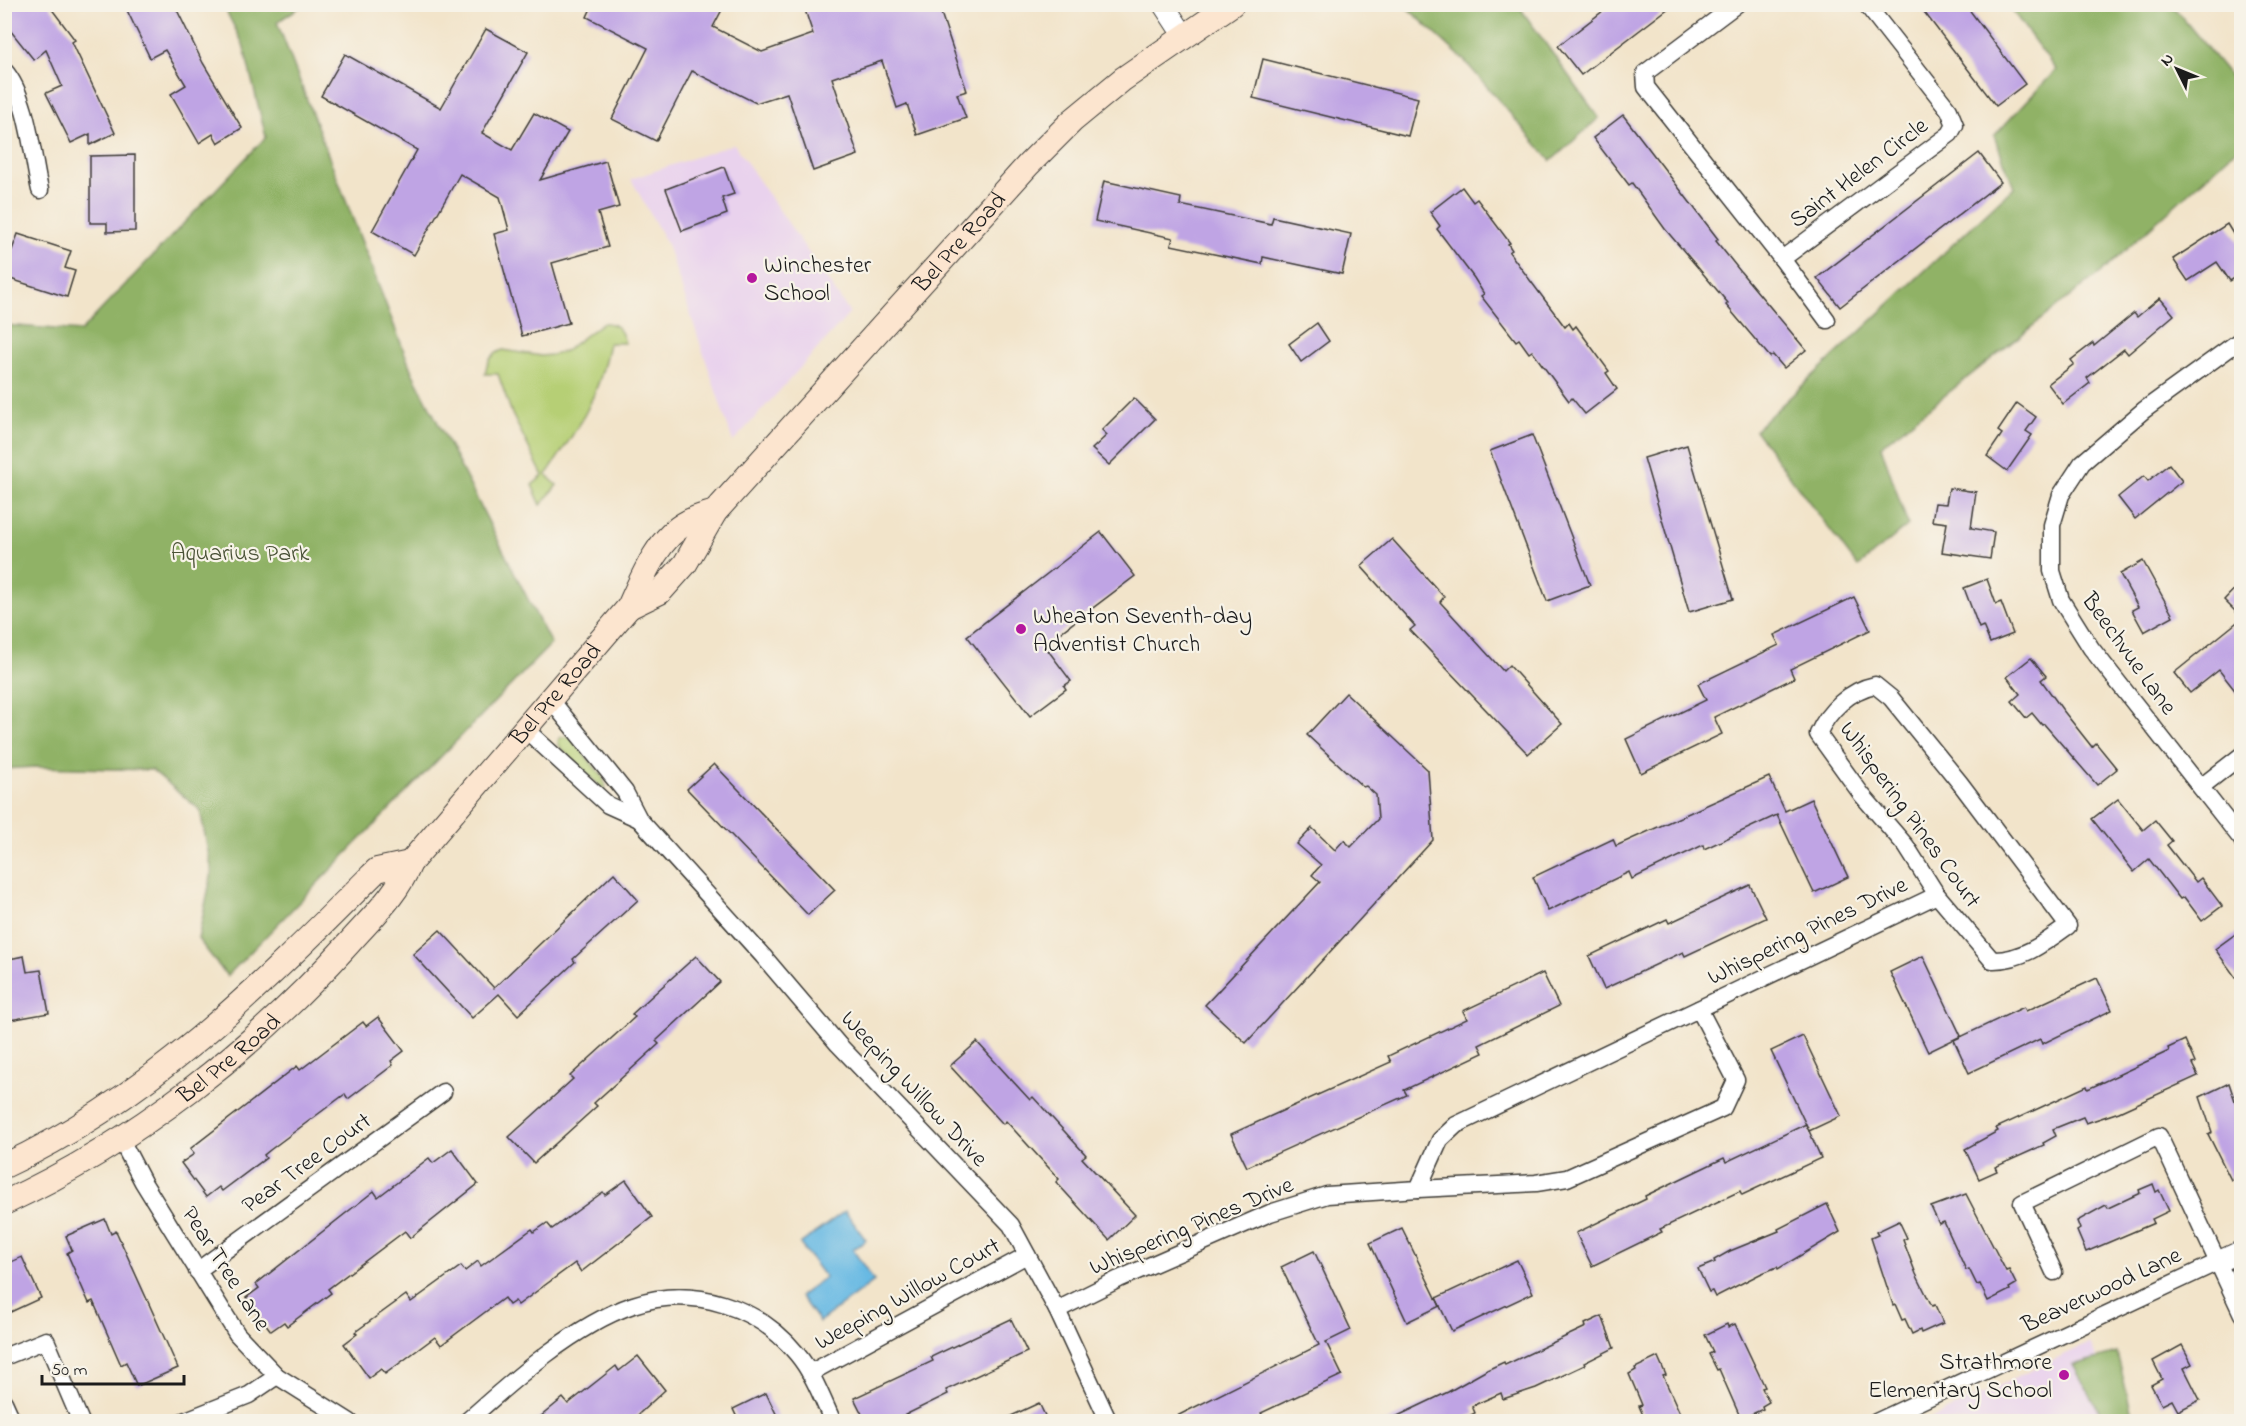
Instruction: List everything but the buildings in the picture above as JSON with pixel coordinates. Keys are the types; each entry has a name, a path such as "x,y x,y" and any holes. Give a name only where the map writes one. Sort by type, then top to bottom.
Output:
{"main road":[{"name":"Bel Pre Road","path":"4,1203 47,1183 120,1138 188,1091 249,1043 326,969 394,894 401,885 410,863 629,607 642,578 664,542 687,522 715,512 1035,158 1080,115 1184,36 1232,4"},
{"name":"Bel Pre Road","path":"4,1166 31,1154 102,1110 168,1064 226,1018 377,870 410,863"}],"street":[{"path":"1163,4 1184,36"},
{"name":"Saint Helen Circle","path":"1737,4 1716,11 1645,73 1646,87 1782,259 1827,320"},
{"name":"Saint Helen Circle","path":"1782,259 1950,134 1955,125 1949,110 1866,4"},
{"path":"4,70 20,97 40,190"},
{"name":"Beechvue Lane","path":"2241,339 2144,411 2082,463 2061,495 2052,525 2052,571 2061,600 2091,648 2241,840"},
{"name":"Whispering Pines Court","path":"1875,685 1891,698 2030,872 2068,926 2043,944 2007,960 1992,960 1936,895 1906,846 1862,795 1818,734 1825,718 1860,687 1875,685"},
{"name":"Weeping Willow Drive","path":"550,699 626,792 639,819 763,956 838,1044 1011,1225 1057,1310 1109,1422"},
{"name":"Weeping Willow Drive","path":"525,729 608,805 639,819"},
{"path":"2201,787 2241,755"},
{"name":"Whispering Pines Drive","path":"1418,1189 1440,1140 1456,1125 1936,895"},
{"name":"Whispering Pines Drive","path":"1057,1310 1119,1279 1270,1213 1327,1195 1536,1183 1567,1178 1723,1108 1736,1080 1699,1009"},
{"name":"Pear Tree Court","path":"197,1270 443,1092"},
{"name":"Beaverwood Lane","path":"2054,1272 2022,1203 2159,1137 2218,1262"},
{"name":"Pear Tree Lane","path":"120,1138 237,1334 278,1376 343,1420"},
{"name":"Beaverwood Lane","path":"1876,1422 2241,1251"},
{"name":"Weeping Willow Court","path":"810,1373 1027,1255"},
{"path":"2218,1262 2241,1314"},
{"name":"Weeping Willow Court","path":"466,1422 519,1374 583,1330 633,1305 679,1297 727,1303 772,1328 797,1354 810,1373 833,1422"},
{"path":"4,1358 46,1340 81,1422"},
{"path":"181,1422 249,1395 278,1376"},
{"path":"4,1402 13,1422"}],"shaded area":[{"name":"Winchester School","path":"734,144 850,313 733,442 667,244 631,179"},
{"name":"Strathmore Elementary School","path":"2090,1343 2127,1421 1924,1422 2057,1358"}],"green space":[{"name":"Aquarius Park","path":"223,5 303,5 277,22 412,372 551,644 227,976 198,939 212,872 200,810 152,770 35,767 4,769 5,325 81,331 266,137 243,44"},
{"path":"1404,5 1518,5 1599,118 1551,161 1464,60"},
{"path":"2008,5 2172,5 2241,89 2241,145 2106,268 1881,446 1908,525 1858,567 1755,430 2014,187 1994,136 2056,70"},
{"path":"602,323 618,328 625,343 609,343 593,398 577,428 546,475 557,485 541,505 532,485 543,476 512,414 498,374 485,374 487,366 493,356 503,350 541,356 565,351"},
{"path":"561,737 570,737 602,776 606,787 603,789 560,747 558,741"},
{"path":"2117,1353 2135,1421 2105,1421 2073,1365"}],"water":[{"path":"845,1211 866,1240 853,1250 874,1281 819,1322 800,1296 825,1277 800,1244"}],"place":[{"name":"Winchester School","path":"752,278"},
{"name":"Wheaton Seventh-day Adventist Church","path":"1021,629"},
{"name":"Strathmore Elementary School","path":"2064,1375"}]}
